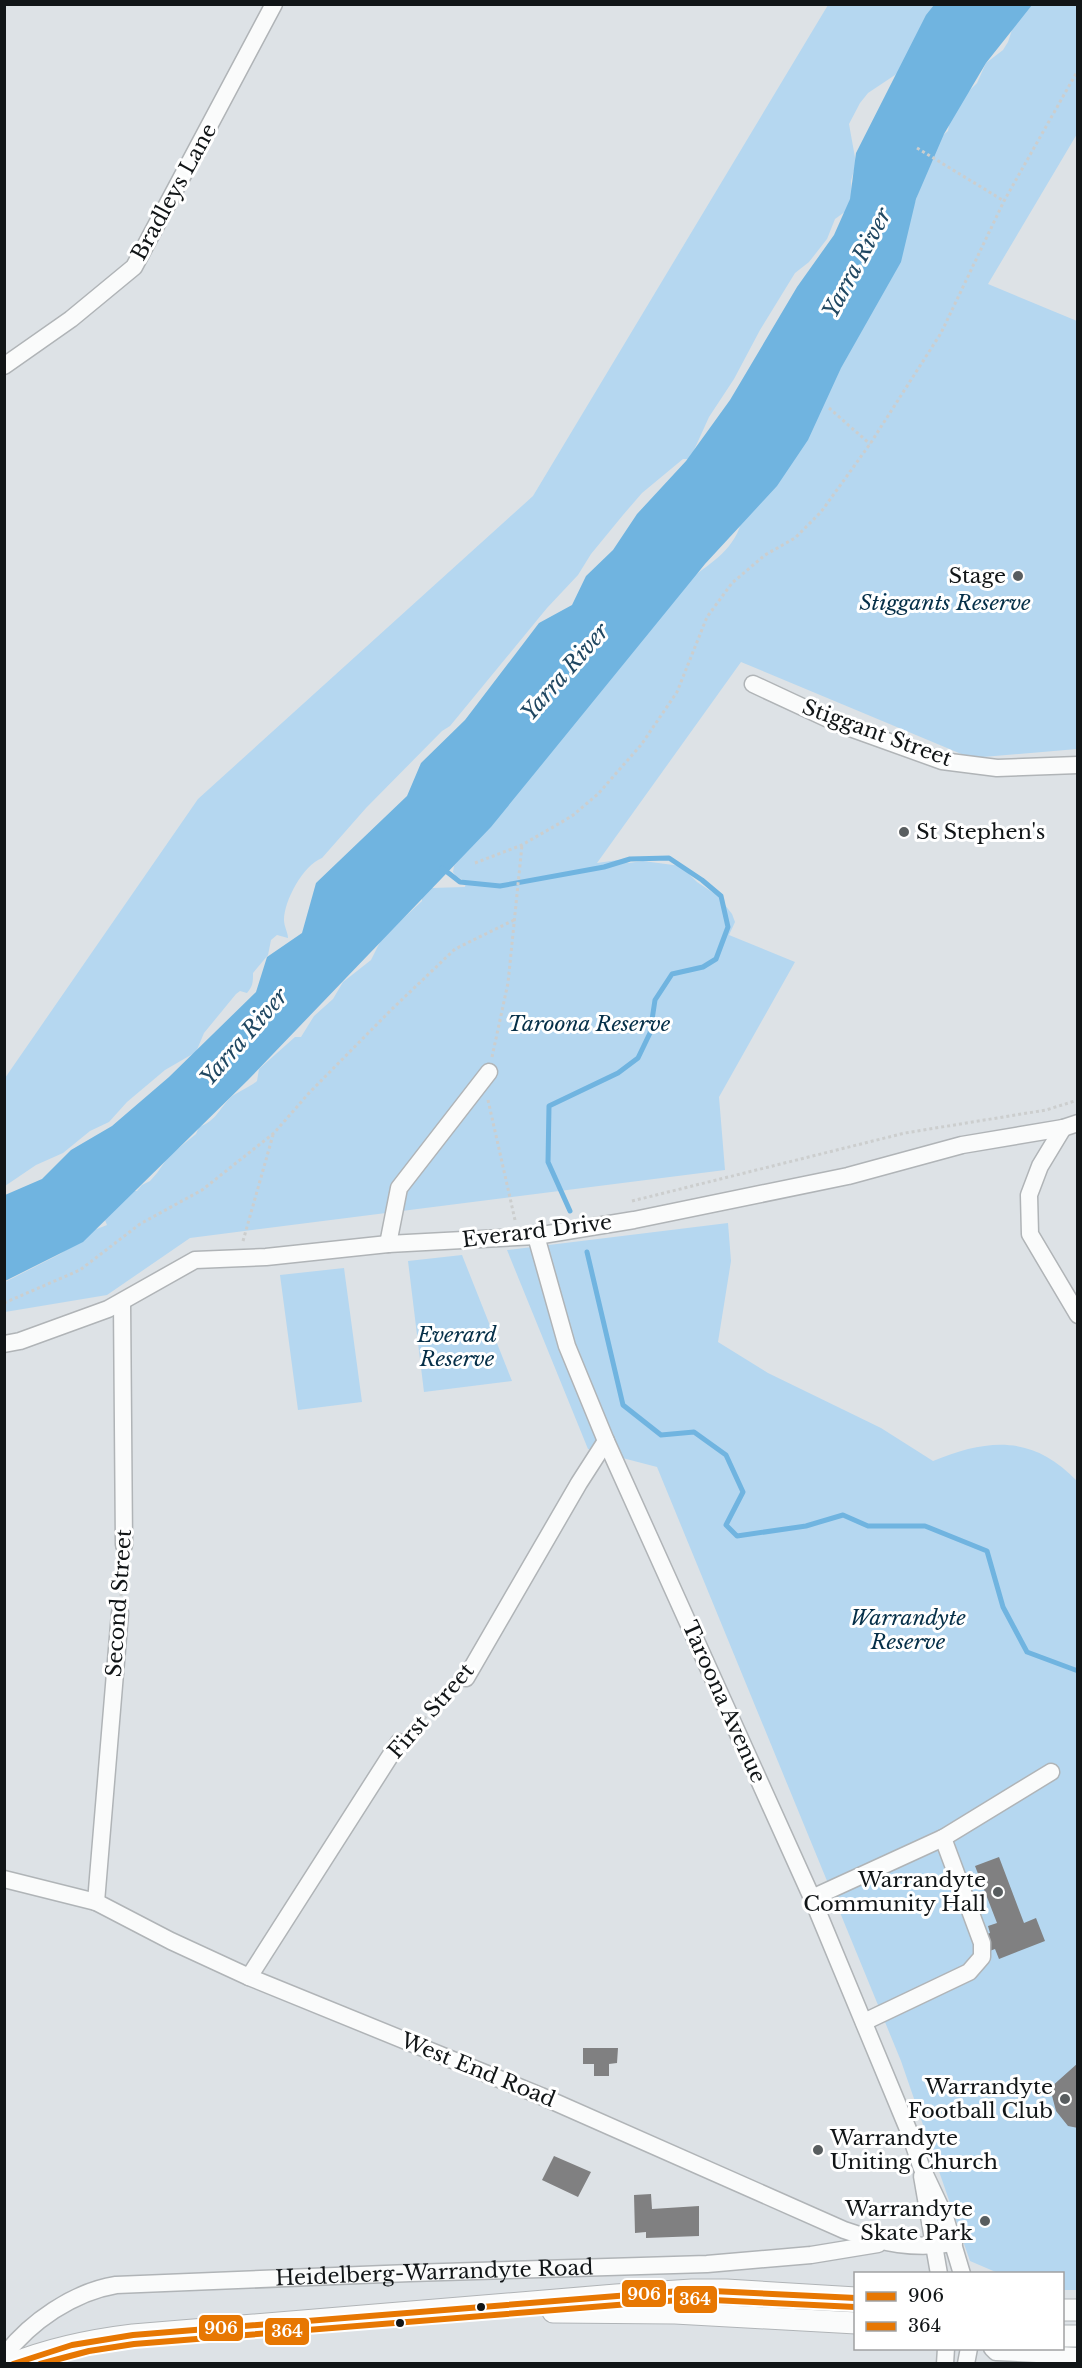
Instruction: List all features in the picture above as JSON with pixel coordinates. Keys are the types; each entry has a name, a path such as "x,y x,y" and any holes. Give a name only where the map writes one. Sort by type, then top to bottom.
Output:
{"main road":[{"name":"Heidelberg-Warrandyte Road","path":"12,2364 84,2342 133,2335 616,2295 726,2289 854,2298"},
{"name":"Heidelberg-Warrandyte Road","path":"429,2311 675,2313 854,2322"}],"street":[{"name":"Bradleys Lane","path":"4,366 71,319 134,267 274,4"},
{"name":"Stiggant Street","path":"753,684 839,724 942,761 997,768 1077,765"},
{"path":"388,1244 399,1188 486,1075"},
{"path":"1070,1125 1040,1166 1029,1195 1030,1234 1077,1315"},
{"name":"Everard Drive","path":"4,1344 20,1341 122,1302 195,1260 266,1257 388,1244 537,1236 634,1220 848,1176 962,1145 1070,1125"},
{"name":"Taroona Avenue","path":"537,1236 567,1346 606,1441 812,1898 921,2166 942,2208 961,2272"},
{"name":"Second Street","path":"122,1302 124,1545"},
{"name":"First Street","path":"466,1678 579,1483 606,1441"},
{"name":"Second Street","path":"96,1902 120,1612"},
{"name":"First Street","path":"249,1977 399,1742"},
{"path":"812,1898 943,1838 1051,1772"},
{"path":"864,2022 969,1972 982,1957 982,1943 943,1838"},
{"name":"West End Road","path":"4,1879 96,1902 171,1941 249,1977 541,2096 844,2230 887,2243 934,2247 954,2243"},
{"name":"Taroona Avenue","path":"921,2166 939,2272"},
{"name":"Heidelberg-Warrandyte Road","path":"4,2356 31,2328 58,2309 92,2290 116,2285 707,2264 812,2255 887,2243"},
{"path":"993,2350 996,2352 1077,2356"}],"path":[{"path":"475,863 522,845 572,816 605,786 641,745 677,692 707,617 732,583 765,555 795,538 821,512 870,444 941,333 1004,201 1077,70"},
{"path":"917,148 1004,201"},
{"path":"829,408 870,444"},
{"path":"519,1238 486,1075 508,983 522,845"},
{"path":"4,1303 80,1270 140,1224 202,1190 274,1133 309,1093 454,949 514,920"},
{"path":"630,1202 905,1133 1046,1110 1077,1100"},
{"path":"239,1257 274,1133"},
{"name":"Second Street","path":"120,1612 124,1545"},
{"name":"First Street","path":"399,1742 466,1678"}],"green space":[{"path":"828,5 956,5 915,55 895,75 868,93 860,103 849,124 856,163 851,181 852,194 846,211 835,219 827,239 809,262 795,273 760,330 734,379 709,417 690,459 683,459 642,493 591,554 578,575 547,608 450,726 442,731 366,808 322,858 308,868 296,884 287,903 284,920 288,938 277,935 271,940 268,955 253,973 252,984 247,993 240,991 236,994 204,1033 196,1052 165,1070 127,1102 109,1122 90,1131 63,1153 36,1165 5,1186 5,1078 198,799 533,496"},
{"path":"1031,5 1077,5 1077,134 988,284 1077,321 1077,749 971,758 741,662 597,863 618,860 629,863 643,861 681,866 697,882 718,896 732,914 735,922 729,935 795,962 719,1097 725,1170 190,1238 107,1295 5,1312 5,1282 60,1254 84,1234 107,1225 105,1220 132,1191 137,1191 150,1181 169,1156 196,1134 199,1127 213,1118 231,1097 257,1081 259,1069 295,1037 301,1037 314,1016 333,999 343,982 371,960 382,938 422,901 422,894 431,888 465,887 466,882 453,872 454,866 685,583 718,557 732,542 874,298 893,275 897,253 937,140 948,131 950,120 961,99 977,83 986,63 1003,50 1014,24"},
{"name":"Warrandyte Reserve","path":"728,1223 731,1261 718,1342 768,1373 881,1428 933,1461 973,1448 1010,1445 1027,1448 1044,1455 1077,1481 1077,2290 1064,2290 1064,2272 996,2272 970,2261 901,2061 657,1467 588,1449 507,1250"},
{"name":"Everard Reserve","path":"462,1255 512,1381 424,1392 408,1261"},
{"name":"Everard Reserve","path":"344,1268 362,1402 298,1410 280,1275"}],"water":[{"name":"Yarra River","path":"934,5 1032,5 986,63 944,134 916,199 901,262 841,368 808,440 777,486 705,564 491,827 248,1080 83,1242 5,1281 5,1195 42,1179 71,1150 112,1126 169,1077 256,992 267,957 302,933 316,883 407,796 421,763 465,720 539,623 572,605 586,576 613,550 637,514 686,461 730,400 797,287 834,235 850,199 856,153 926,15"}],"building":[{"name":"Warrandyte Community Hall","path":"999,1857 1024,1923 1036,1918 1045,1941 999,1959 995,1949 987,1952 981,1936 990,1933 988,1926 997,1923 975,1866"},
{"path":"583,2048 618,2048 617,2063 609,2064 609,2076 594,2076 594,2064 583,2064"},
{"name":"Warrandyte Football Club","path":"1078,2063 1078,2128 1068,2126 1056,2111 1050,2088"},
{"path":"554,2156 591,2172 578,2197 542,2180"},
{"path":"651,2194 652,2209 699,2206 699,2236 646,2238 646,2232 635,2233 634,2195"}],"waterway":[{"path":"442,868 460,882 500,886 604,867 630,859 669,858 721,896 728,927 716,959 703,967 672,974 655,1000 650,1033 638,1058 618,1073 549,1106 548,1162 570,1211"},
{"path":"587,1252 623,1405 661,1435 694,1432 726,1455 743,1492 726,1525 737,1536 806,1526 843,1515 868,1526 925,1526 987,1551 1003,1607 1027,1652 1078,1671"}],"transit line":[{"name":"906","path":"13,2364 72,2345 133,2335 692,2290 854,2298"},
{"name":"364","path":"40,2364 89,2351 134,2344 692,2299 854,2307"}],"place":[{"name":"Stage","path":"1018,576"},
{"name":"St Stephen's","path":"904,832"},
{"name":"Warrandyte Community Hall","path":"998,1892"},
{"name":"Warrandyte Football Club","path":"1065,2099"},
{"name":"Warrandyte Uniting Church","path":"818,2150"},
{"name":"Warrandyte Skate Park","path":"985,2221"}],"park label":[{"name":"Stiggants Reserve","path":"945,603"},
{"name":"Taroona Reserve","path":"589,1024"}]}
